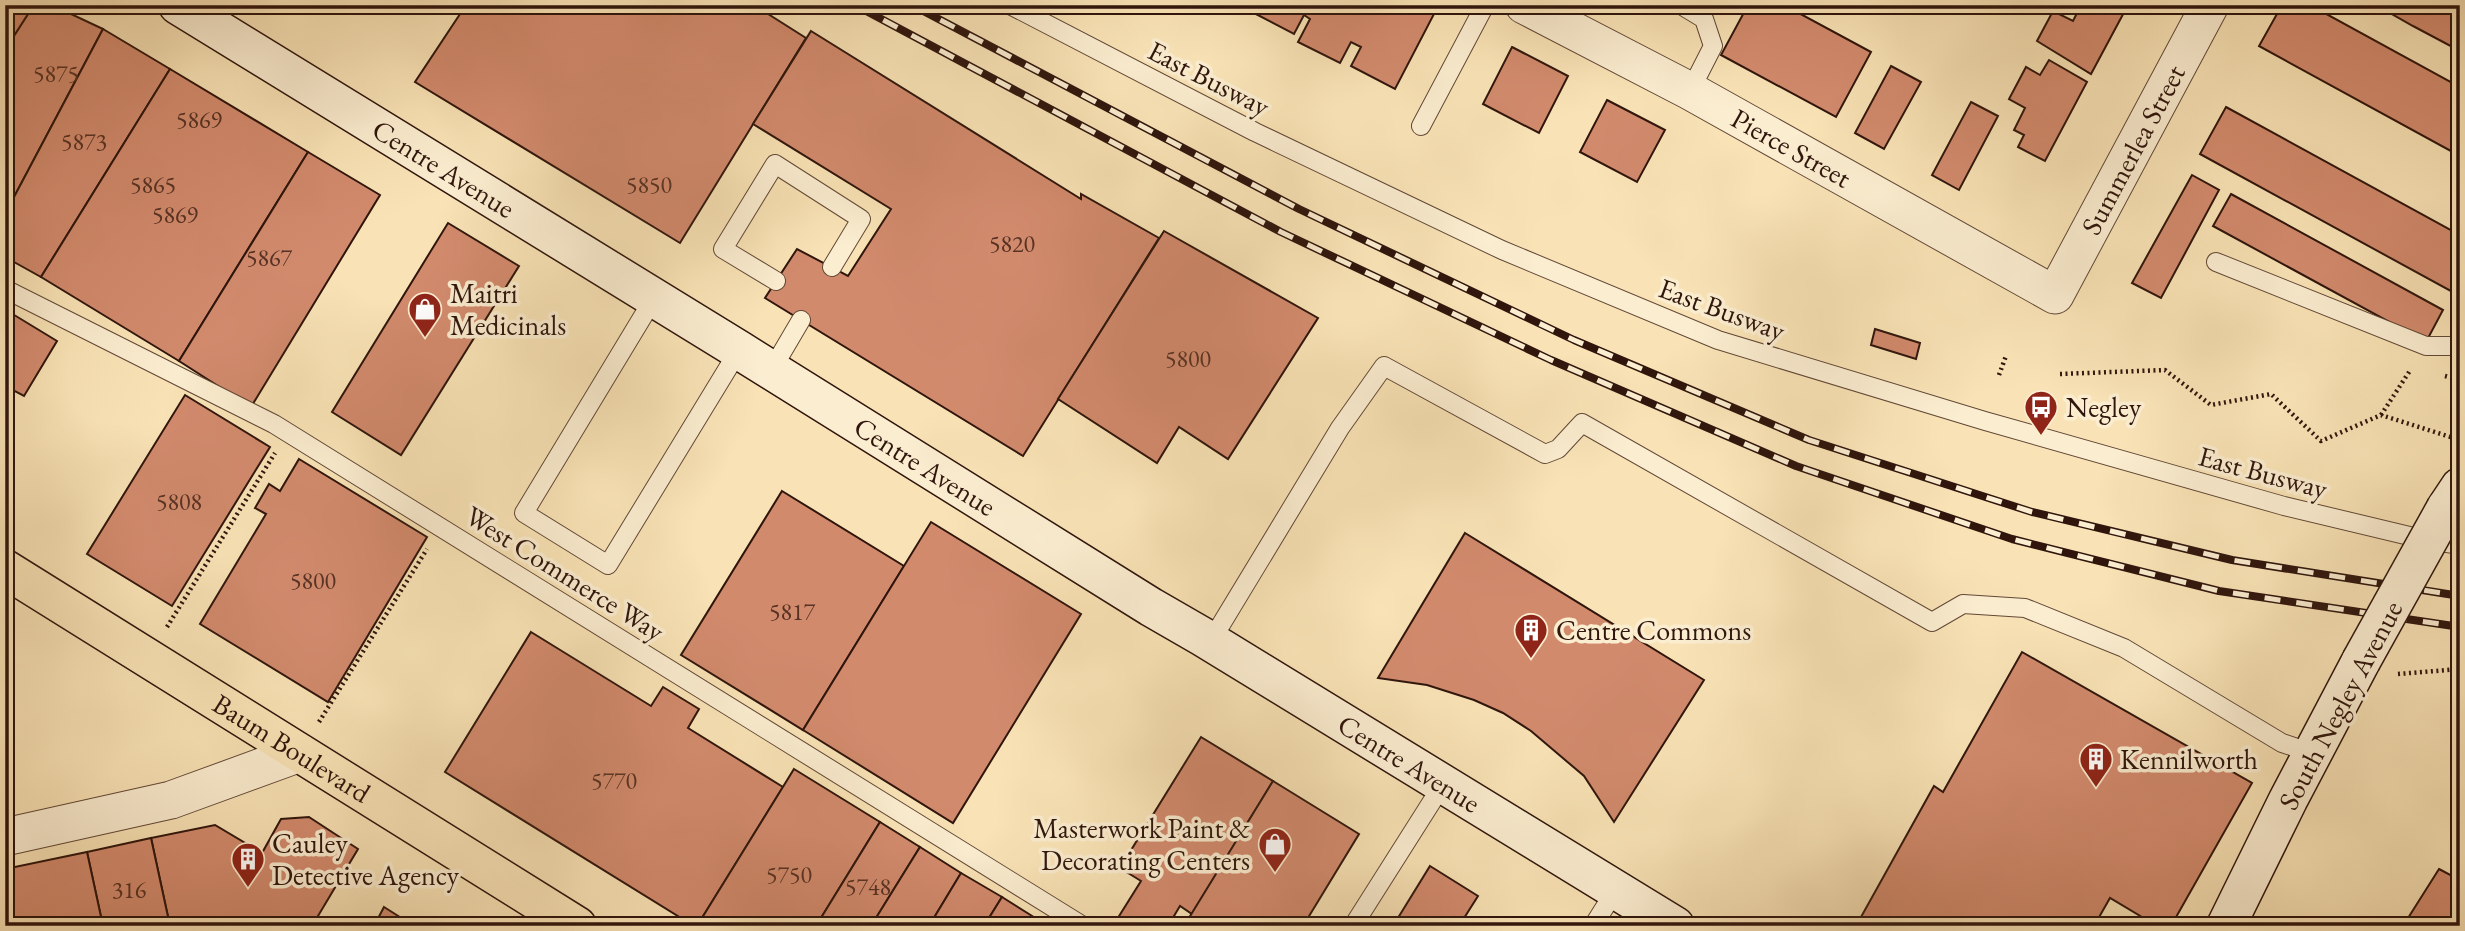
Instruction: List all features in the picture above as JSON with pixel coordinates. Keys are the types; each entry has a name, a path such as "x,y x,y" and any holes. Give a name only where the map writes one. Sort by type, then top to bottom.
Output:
{"main road":[{"name":"Centre Avenue","path":"178,5 1151,607 1211,641 1675,926"},
{"name":"South Negley Avenue","path":"2226,926 2312,753 2453,498"},
{"name":"Baum Boulevard","path":"5,569 572,925"}],"street":[{"name":"Pierce Street","path":"1524,5 1690,91 2055,295"},
{"name":"Summerlea Street","path":"2055,295 2210,5"},
{"path":"5,837 171,800 300,753"}],"lane":[{"name":"East Busway","path":"1010,5 1255,132 1502,250 1718,340 1973,417 2284,506 2422,539 2460,545"},
{"path":"1421,126 1485,5"},
{"path":"1681,5 1704,19 1713,46 1690,91"},
{"path":"776,281 723,249 775,164 861,219 832,267"},
{"path":"2216,262 2426,346 2460,346"},
{"name":"West Commerce Way","path":"5,289 288,432 1083,926"},
{"path":"654,298 524,513 608,565 739,350"},
{"path":"771,371 801,320"},
{"path":"1211,641 1340,428 1384,366 1545,454 1558,450 1582,423 1932,622 1963,604 2025,608 2124,648 2282,743 2312,753"},
{"path":"1353,926 1443,784"},
{"path":"1593,926 1615,891"}],"path":[{"path":"1999,375 2006,356"},
{"path":"2060,374 2165,370 2211,405 2271,394 2321,441 2381,415 2413,366"},
{"path":"2437,373 2460,380"},
{"path":"2381,415 2460,440"},
{"path":"148,658 288,432"},
{"path":"300,753 440,526"},
{"path":"2407,673 2460,668"}],"building":[{"path":"5,5 34,5 5,50"},
{"path":"34,5 52,5 103,29 5,214 5,50"},
{"path":"466,5 754,5 806,38 680,243 415,82"},
{"path":"1256,5 1418,5 1434,14 1395,89 1351,66 1361,47 1351,42 1340,63 1298,42 1310,19 1304,15 1294,34 1252,12"},
{"path":"1748,5 1784,5 1871,52 1836,117 1721,55"},
{"path":"2064,5 2128,5 2091,74 2037,41 2053,11 2073,21 2077,13"},
{"path":"2282,5 2310,5 2460,87 2460,156 2259,46"},
{"path":"2376,5 2460,5 2460,51 2413,26"},
{"path":"103,29 170,69 41,277 5,257 5,214"},
{"path":"811,31 1081,199 1081,194 1159,238 1023,456 765,298 797,249 848,276 891,209 753,124"},
{"path":"1512,47 1568,76 1539,133 1483,104"},
{"path":"2049,60 2087,82 2045,161 2018,147 2024,135 2014,130 2025,108 2009,99 2026,67 2040,75"},
{"path":"1891,66 1921,82 1884,149 1855,133"},
{"path":"170,69 308,152 179,361 41,277"},
{"path":"1607,100 1665,130 1637,182 1580,152"},
{"path":"1971,102 1998,116 1959,190 1932,175"},
{"path":"2226,107 2460,235 2460,296 2200,154"},
{"path":"308,152 380,195 251,407 179,361"},
{"path":"2192,175 2219,190 2161,298 2132,283"},
{"path":"2231,194 2443,310 2426,342 2213,226"},
{"name":"Maitri Medicinals","path":"448,223 519,266 401,455 332,412"},
{"path":"1164,231 1318,318 1228,459 1179,427 1157,463 1058,399"},
{"path":"6,310 57,341 24,396 5,386"},
{"path":"1875,329 1920,343 1916,359 1871,345"},
{"path":"185,395 270,447 172,606 87,554"},
{"path":"299,459 427,537 328,702 200,624 266,514 255,508 269,484 280,491"},
{"path":"782,491 904,566 803,730 681,655"},
{"path":"931,522 1081,614 953,823 803,730"},
{"name":"Centre Commons","path":"1465,533 1704,680 1614,822 1584,776 1531,731 1503,713 1474,700 1427,685 1378,678"},
{"path":"531,632 651,706 663,687 699,709 688,728 783,787 697,926 445,772"},
{"name":"Kennilworth","path":"2022,652 2252,783 2171,926 2157,926 2110,898 2094,926 1856,926 1934,786 1943,792"},
{"path":"1201,737 1273,781 1192,914 1180,906 1168,926 1124,926 1116,921 1141,881 1120,868"},
{"path":"794,769 880,822 816,926 697,926"},
{"name":"Masterwork Paint & Decorating Centers","path":"1273,781 1359,834 1303,926 1184,926"},
{"name":"Cauley Detective Agency","path":"309,817 358,849 312,926 170,926 151,838 215,825 262,853 281,819"},
{"path":"880,822 920,847 871,926 816,926"},
{"path":"151,838 170,926 103,926 87,852"},
{"path":"920,847 961,873 929,926 871,926"},
{"path":"87,852 103,926 5,926 5,869"},
{"path":"1430,866 1478,896 1459,926 1393,926"},
{"path":"2439,869 2460,880 2460,926 2403,926"},
{"path":"961,873 1002,897 984,926 929,926"},
{"path":"1002,897 1048,926 984,926"},
{"path":"384,907 414,926 374,926"}],"railway":[{"path":"855,5 1281,232 1551,360 1796,466 2012,539 2219,591 2460,627"},
{"path":"912,5 1299,209 1574,340 1809,440 2032,512 2232,560 2460,596"}],"place":[{"name":"Maitri Medicinals","path":"425,339"},
{"name":"Negley","path":"2041,437"},
{"name":"Centre Commons","path":"1531,660"},
{"name":"Kennilworth","path":"2096,789"},
{"name":"Masterwork Paint & Decorating Centers","path":"1275,874"},
{"name":"Cauley Detective Agency","path":"248,889"}]}
